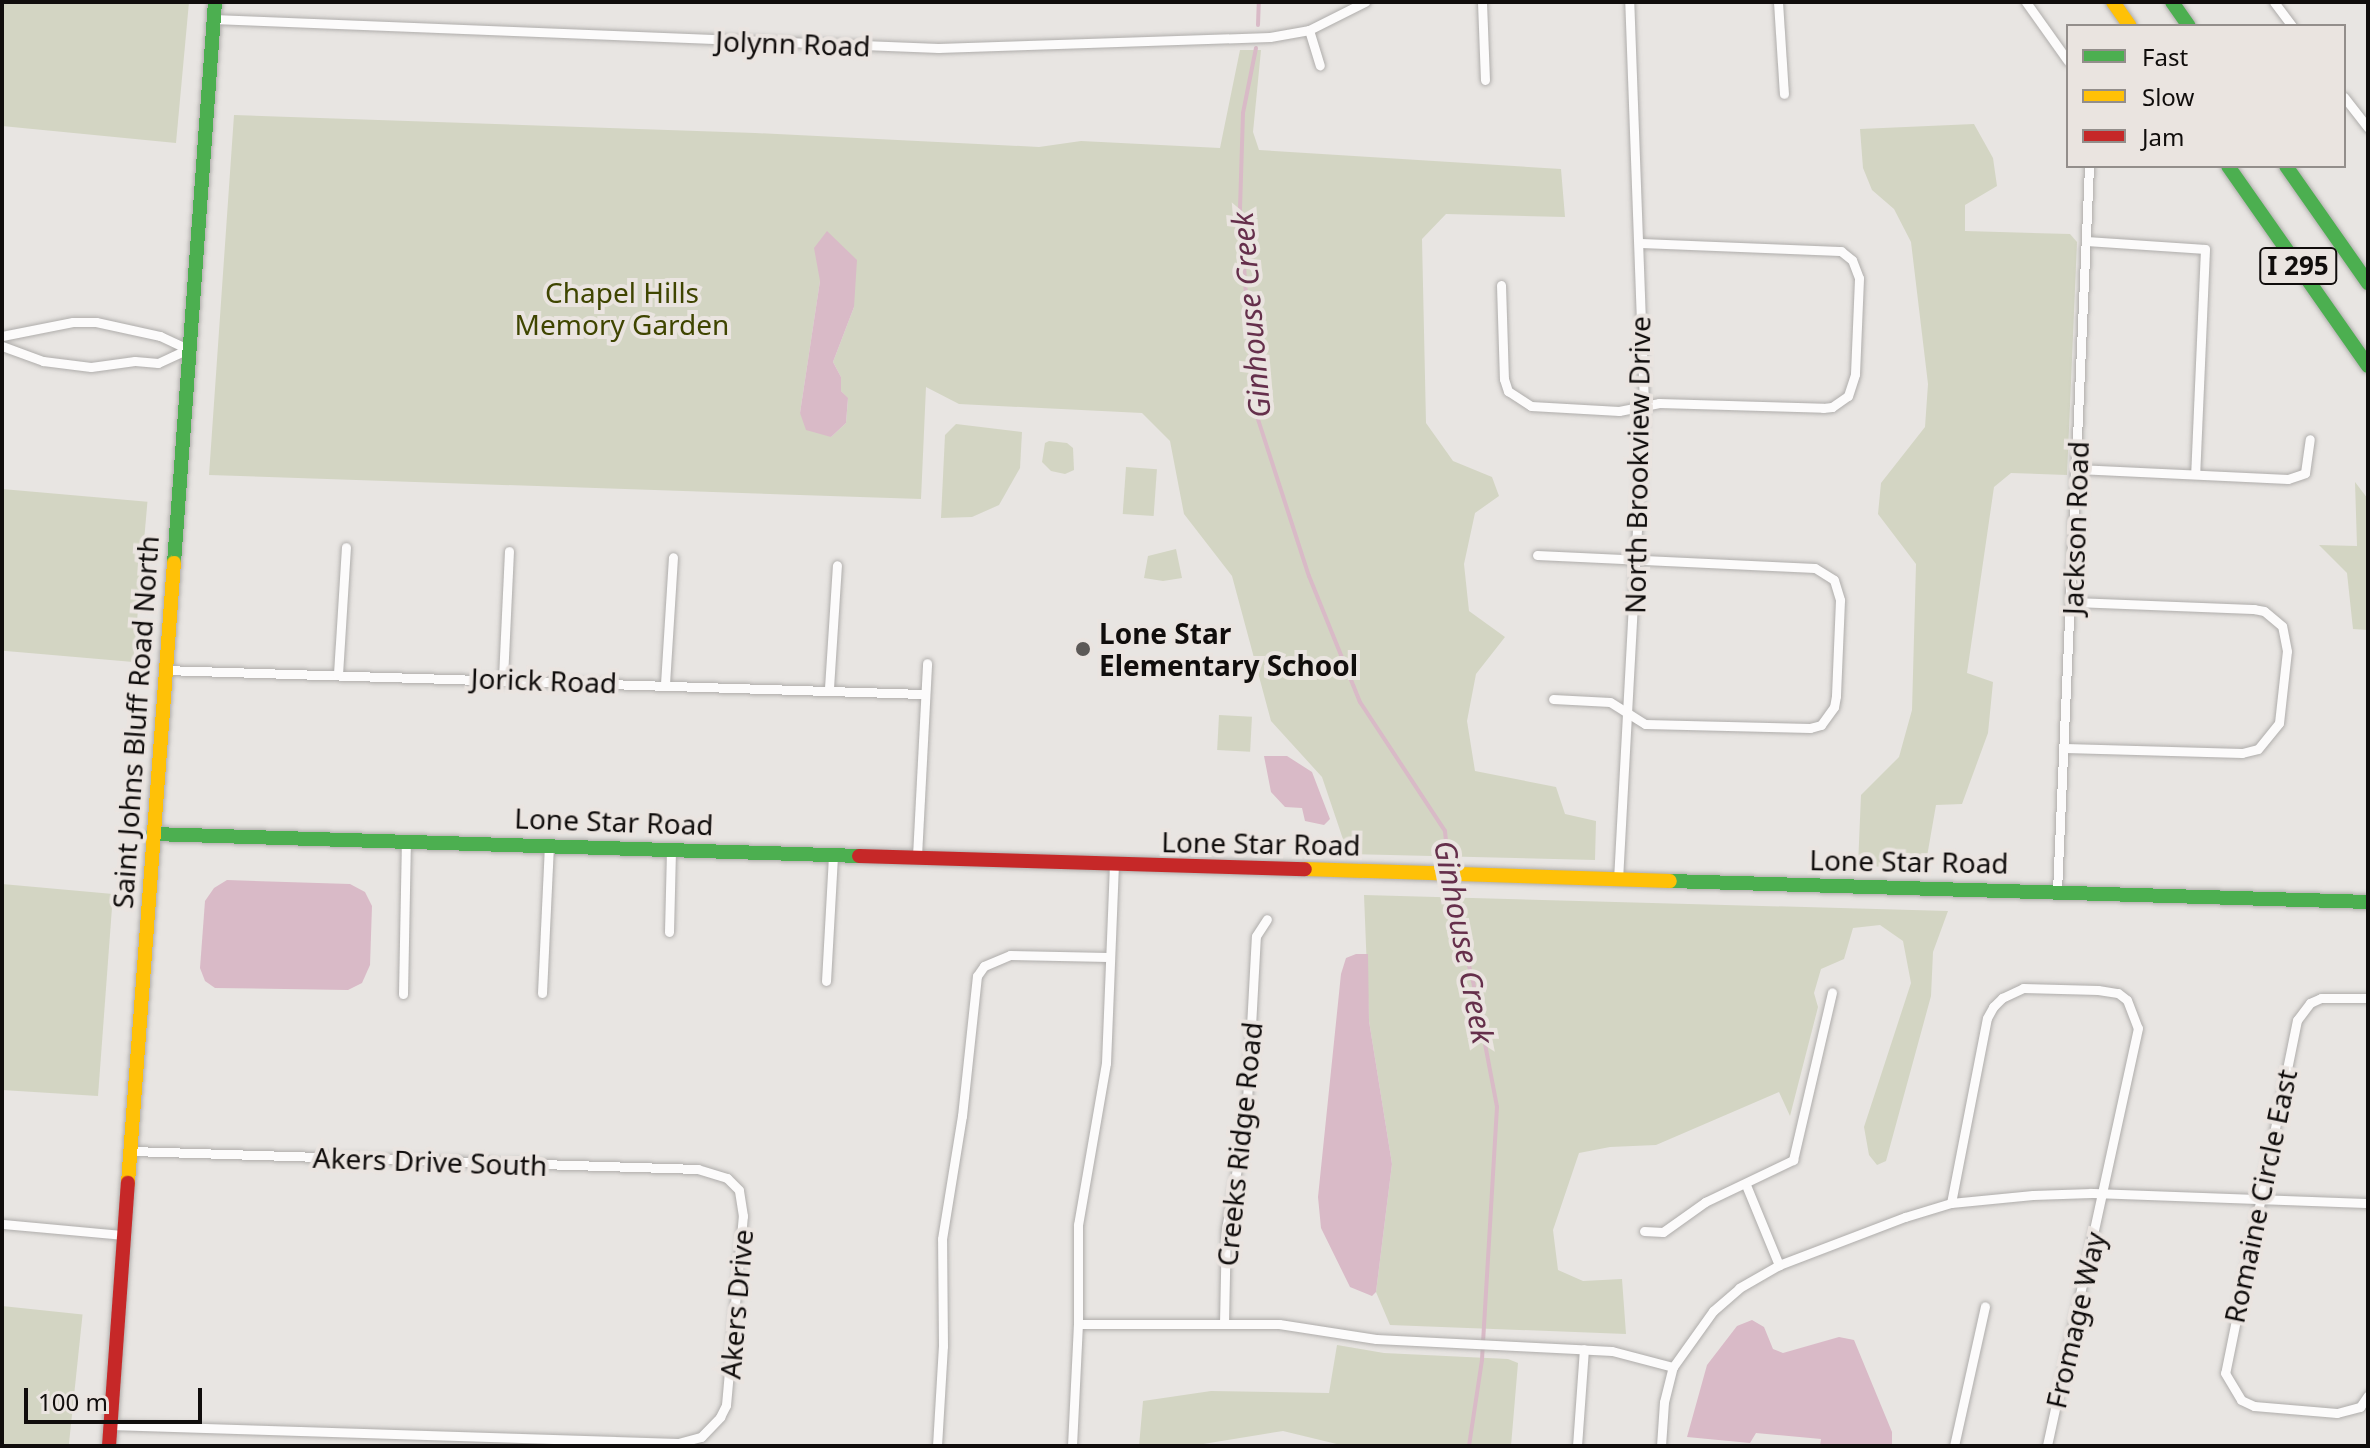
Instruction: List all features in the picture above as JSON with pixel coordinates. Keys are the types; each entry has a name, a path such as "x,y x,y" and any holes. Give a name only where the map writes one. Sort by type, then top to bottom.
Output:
{"main road":[{"name":"Saint Johns Bluff Road North","path":"109,1446 215,2"},
{"path":"2113,2 2129,24"},
{"path":"2172,2 2188,24"},
{"name":"I 295","path":"2229,168 2368,366"},
{"name":"I 295","path":"2287,168 2368,283"},
{"name":"Lone Star Road","path":"153,834 2368,902"}],"street":[{"name":"Jolynn Road","path":"213,19 938,48 1270,37 1309,30 1365,2"},
{"path":"1482,2 1485,80"},
{"name":"North Brookview Drive","path":"1618,880 1630,713 1644,404 1629,2"},
{"path":"1778,2 1784,94"},
{"path":"2026,2 2066,58"},
{"path":"2274,2 2290,24"},
{"path":"1309,30 1320,65"},
{"path":"2346,100 2368,128"},
{"name":"Jackson Road","path":"2057,891 2089,168"},
{"path":"2087,241 2205,249 2195,474"},
{"path":"1501,285 1504,379 1508,391 1520,402 1531,406 1619,411 1644,404 1832,407 1848,396 1855,374 1859,278 1852,260 1841,251 1639,243"},
{"path":"2,336 73,322 96,322 160,336 188,349"},
{"path":"2,346 43,361 91,367 135,361 158,363 188,349"},
{"path":"2077,469 2300,477 2309,464 2310,439"},
{"path":"338,674 346,547"},
{"path":"503,678 509,551"},
{"path":"1537,555 1815,568 1834,580 1841,619 1834,707 1821,725 1810,728 1645,724 1610,702 1553,699"},
{"path":"665,684 673,557"},
{"path":"829,688 837,565"},
{"path":"2065,748 2242,753 2258,749 2274,734 2279,723 2287,651 2282,626 2264,611 2072,602"},
{"path":"917,856 927,663"},
{"name":"Jorick Road","path":"164,670 829,688 925,694"},
{"path":"403,994 406,842"},
{"path":"542,993 549,845"},
{"path":"669,932 671,848"},
{"path":"826,981 833,854"},
{"path":"1072,1446 1078,1324 1078,1225 1106,1063 1114,865"},
{"name":"Creeks Ridge Road","path":"1224,1323 1226,1229 1246,1119 1256,936 1267,919"},
{"path":"937,1446 943,1346 942,1239 965,1091 974,988 984,966 1010,955 1108,957"},
{"name":"Fromage Way","path":"1951,1203 1987,1018 1993,1007 2002,998 2023,988 2098,990 2118,993 2127,1000 2137,1018 2138,1028 2047,1446"},
{"path":"1644,1231 1663,1232 1705,1202 1793,1160 1832,992"},
{"name":"Romaine Circle East","path":"2368,998 2321,998 2310,1003 2297,1020 2225,1373 2241,1400 2254,1406 2337,1413 2360,1407 2368,1395"},
{"name":"Akers Drive South","path":"130,1151 698,1169 727,1178"},
{"name":"Akers Drive","path":"110,1425 678,1443 701,1437 710,1430 726,1405 743,1216 742,1197 727,1178"},
{"path":"1746,1185 1779,1265"},
{"path":"1661,1446 1664,1402 1673,1367 1713,1311 1739,1288 1779,1265 1951,1203 2033,1195 2104,1194 2368,1203"},
{"path":"2,1224 123,1235"},
{"path":"1954,1446 1985,1306"},
{"path":"1078,1324 1279,1324 1376,1339 1584,1349 1635,1355 1673,1367"},
{"path":"1577,1446 1584,1349"}],"green space":[{"path":"2,2 189,2 176,143 2,126"},
{"name":"Chapel Hills Memory Garden","path":"1240,50 1261,50 1253,132 1259,150 1561,169 1565,217 1446,214 1422,239 1426,423 1453,461 1492,477 1499,496 1475,513 1464,564 1469,611 1505,637 1476,674 1467,721 1475,771 1556,787 1565,814 1596,821 1595,860 1348,854 1322,777 1271,721 1232,576 1184,514 1170,441 1142,413 959,404 926,387 921,499 209,475 234,115 755,133 1039,147 1081,141 1220,148","holes":["820,281 854,307 833,362 841,377 841,391 848,399 846,423 831,437 800,413"]},
{"path":"1974,124 1993,158 1997,186 1965,205 1965,231 2070,234 2077,242 2067,475 2011,473 1994,487 1967,673 1993,682 1988,733 1962,804 1936,805 1925,868 1858,866 1861,795 1899,757 1912,710 1916,564 1878,514 1881,483 1925,427 1928,384 1911,242 1894,209 1872,190 1863,168 1860,129"},
{"path":"956,424 1022,432 1020,468 999,505 972,517 941,518 945,435"},
{"path":"1045,443 1067,443 1073,448 1074,470 1065,474 1051,471 1042,462"},
{"path":"1126,467 1157,469 1154,516 1123,514"},
{"path":"2355,482 2368,499 2368,630 2353,629 2347,573 2319,545 2357,546"},
{"path":"2,489 147,502 133,662 2,651"},
{"path":"1176,549 1182,578 1163,581 1144,578 1148,556"},
{"path":"1219,715 1252,717 1250,752 1217,750"},
{"path":"2,884 113,894 98,1096 2,1090"},
{"path":"1364,895 1948,911 1933,952 1931,996 1886,1161 1877,1165 1869,1155 1864,1127 1911,983 1903,941 1880,925 1853,928 1844,959 1821,969 1814,993 1818,1007 1790,1116 1779,1092 1656,1145 1610,1147 1579,1153 1553,1230 1558,1270 1583,1281 1622,1279 1626,1334 1390,1325 1376,1292 1392,1164 1369,1021"},
{"path":"2,1306 83,1314 69,1446 2,1446"},
{"path":"1337,1345 1384,1353 1508,1359 1518,1363 1511,1446 1345,1446 1283,1431 1191,1446 1139,1446 1143,1401 1211,1391 1329,1393"}],"shaded area":[{"path":"827,231 857,260 854,307 833,362 841,377 841,391 848,398 846,423 831,437 806,430 800,413 820,281 814,248"},
{"path":"1264,756 1287,756 1312,772 1330,819 1324,825 1305,821 1302,808 1285,807 1271,792"},
{"path":"227,880 350,884 365,892 372,906 370,965 362,983 348,990 215,988 205,981 200,968 205,901 214,888"},
{"path":"1368,954 1369,1021 1392,1164 1376,1292 1372,1296 1350,1287 1321,1228 1318,1197 1341,974 1346,958"},
{"path":"1752,1320 1764,1327 1773,1349 1783,1353 1839,1337 1854,1340 1892,1432 1892,1446 1820,1446 1821,1439 1756,1433 1750,1443 1687,1437 1707,1365 1737,1326"}],"waterway":[{"name":"Ginhouse Creek","path":"1258,25 1259,2"},
{"name":"Ginhouse Creek","path":"1256,48 1243,113 1240,209 1254,407 1309,576 1360,702 1445,831 1451,895 1473,981 1497,1107 1482,1360 1469,1446"}],"traffic: fast":[{"path":"174,563 215,2"},
{"path":"2172,2 2188,24"},
{"path":"2229,168 2368,366"},
{"path":"2287,168 2368,283"},
{"path":"153,834 859,856"},
{"path":"1670,881 2368,902"}],"traffic: slow":[{"path":"2113,2 2129,24"},
{"path":"128,1183 174,563"},
{"path":"1305,869 1670,881"}],"traffic: jam":[{"path":"859,856 1305,869"},
{"path":"109,1446 128,1183"}],"place":[{"name":"Lone Star Elementary School","path":"1083,649"}]}
